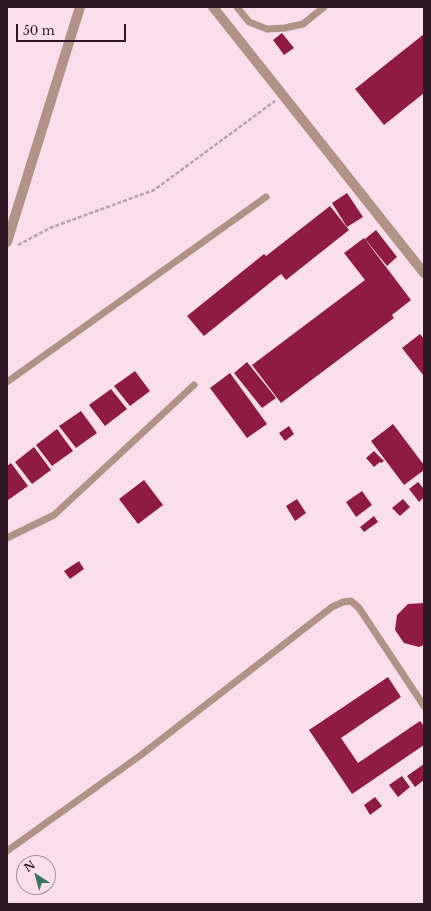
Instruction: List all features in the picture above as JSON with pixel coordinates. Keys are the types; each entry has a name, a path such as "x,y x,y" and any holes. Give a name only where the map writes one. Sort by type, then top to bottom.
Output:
{"street":[{"path":"10,245 80,7"},
{"path":"213,7 284,94 424,274"}],"lane":[{"path":"237,7 249,22 267,29 285,28 303,24 324,7"},
{"path":"7,382 266,198"},
{"path":"7,538 54,515 194,385"},
{"path":"7,851 141,755 332,607 343,602 351,601 359,608 424,706"}],"path":[{"path":"10,245 50,228 154,190 284,94"}],"building":[{"path":"282,33 294,48 284,55 273,40"},
{"path":"424,34 424,93 384,125 355,89"},
{"path":"347,193 363,217 347,227 332,203"},
{"path":"330,206 349,230 286,280 281,274 204,336 187,316 264,254 266,256"},
{"path":"376,230 397,257 387,266 365,239"},
{"path":"364,238 411,300 392,315 394,318 281,403 252,365 365,280 344,253"},
{"path":"420,334 424,339 424,376 402,348"},
{"path":"247,362 276,398 262,408 234,373"},
{"path":"135,371 150,391 130,406 114,386"},
{"path":"230,373 267,424 247,438 210,388"},
{"path":"111,389 127,409 105,426 89,405"},
{"path":"81,411 97,433 76,448 59,426"},
{"path":"393,424 424,465 424,470 404,485 371,441"},
{"path":"289,426 294,434 285,441 279,433"},
{"path":"57,429 73,451 52,466 36,445"},
{"path":"34,447 51,470 32,484 15,462"},
{"path":"374,451 384,461 381,463 380,462 374,467 366,458"},
{"path":"11,463 28,486 8,500 7,466"},
{"path":"144,480 163,505 138,524 119,499"},
{"path":"418,482 424,489 424,497 419,502 409,489"},
{"path":"362,491 372,505 356,517 346,502"},
{"path":"297,499 306,513 295,521 286,506"},
{"path":"403,499 410,507 400,516 392,508"},
{"path":"374,516 378,522 364,532 360,527"},
{"path":"79,561 84,569 70,579 64,571"},
{"path":"424,603 424,645 419,647 404,643 395,630 397,615 408,604"},
{"path":"388,677 401,697 341,738 358,763 420,721 424,726 424,745 352,794 309,730"},
{"path":"424,764 424,780 415,787 407,776"},
{"path":"402,776 410,787 398,797 389,785"},
{"path":"375,797 382,806 370,815 364,805"}]}
